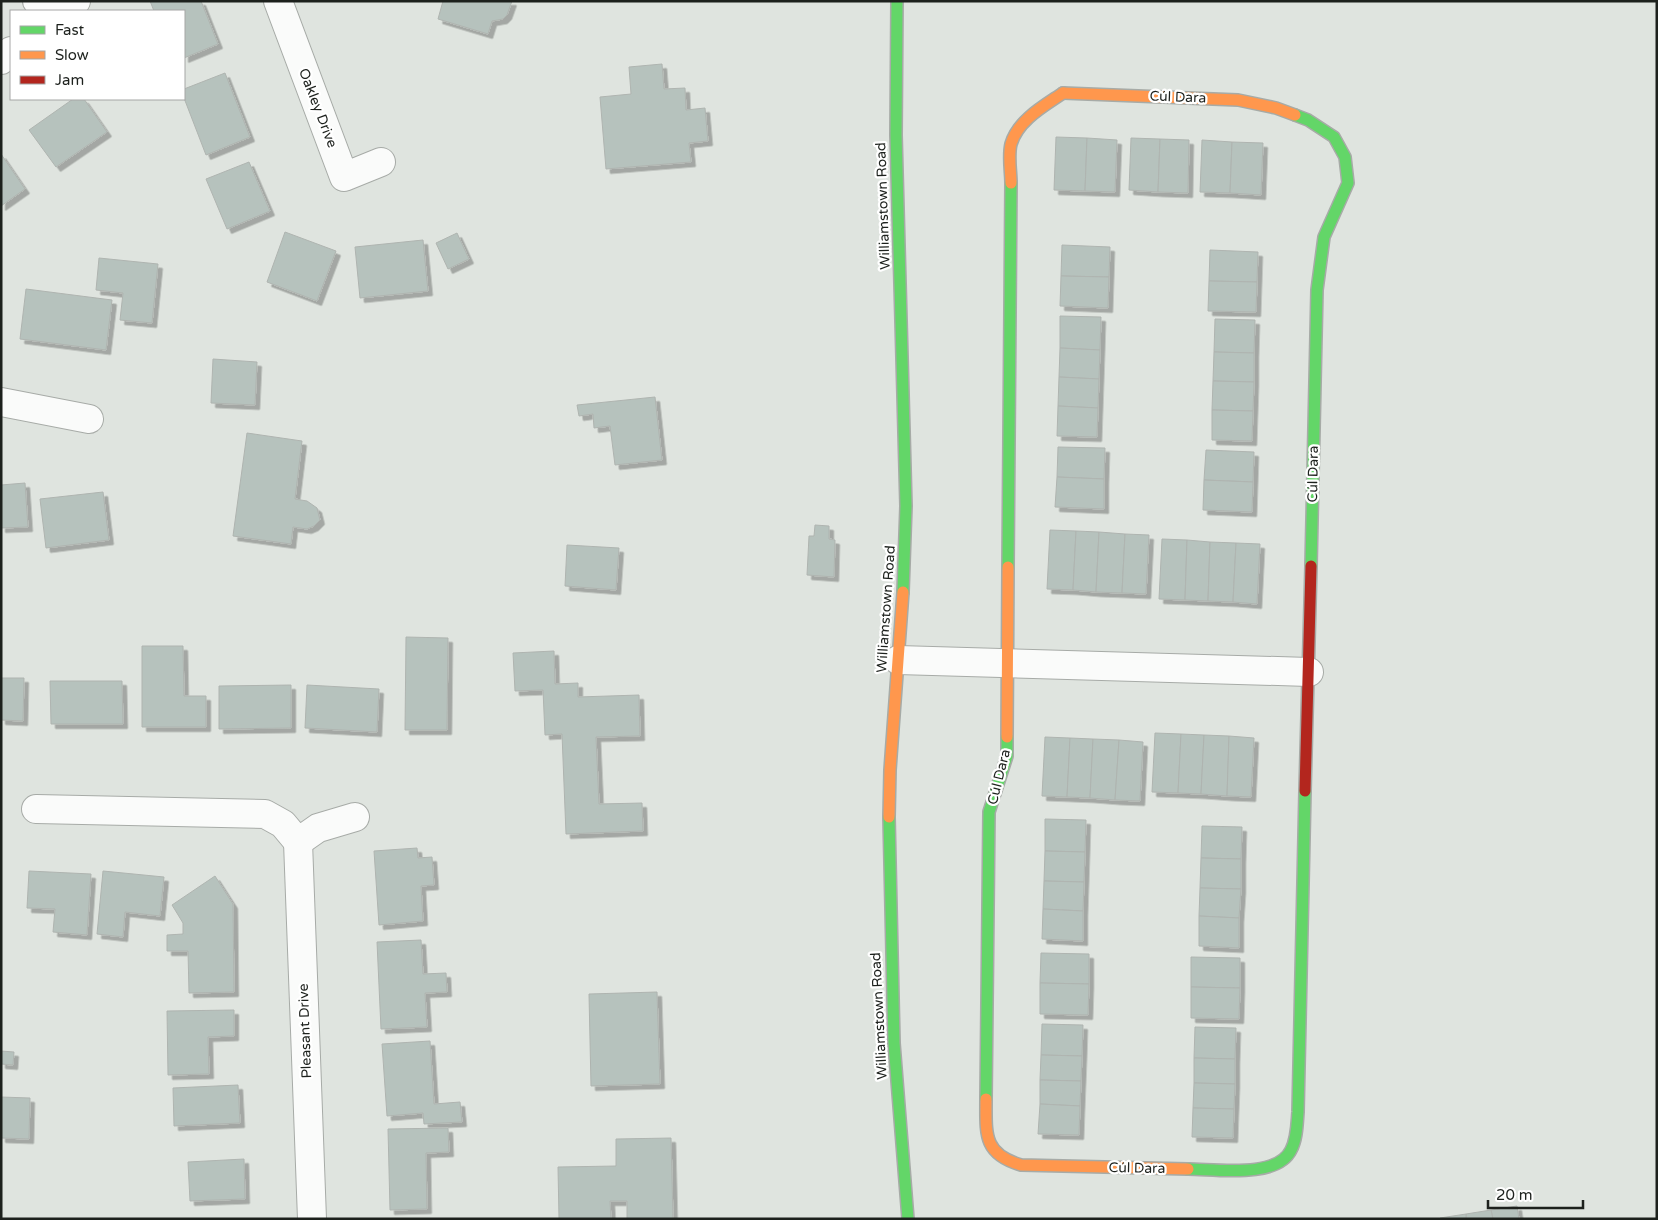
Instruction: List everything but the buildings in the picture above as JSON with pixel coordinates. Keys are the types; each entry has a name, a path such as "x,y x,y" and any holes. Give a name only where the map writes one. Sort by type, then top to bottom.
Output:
{"street":[{"path":"62,10 76,1"},
{"name":"Oakley Drive","path":"278,1 344,177 381,162"},
{"name":"Williamstown Road","path":"897,1 896,135 906,506 904,590 890,770 890,945 894,1043 908,1219"},
{"name":"Cúl Dara","path":"1063,93 1238,100 1276,108 1308,120 1334,137 1344,157 1348,183 1324,237 1318,290 1298,1112 1294,1142 1288,1156 1276,1166 1258,1170 1021,1165 1004,1161 994,1152 988,1139 986,1126 990,812 1007,756 1008,662 1011,146 1019,128 1034,113 1063,93"},
{"path":"1,402 89,419"},
{"path":"898,660 1308,672"},
{"path":"36,809 265,814 283,824 298,842 318,828 355,817"},
{"name":"Pleasant Drive","path":"298,842 312,1219"}],"traffic: fast":[{"path":"897,1 896,135 906,506 903,592"},
{"path":"1295,115 1308,120 1334,137 1345,157 1348,183 1324,237 1317,290 1311,566"},
{"path":"1008,567 1011,183"},
{"path":"986,1099 989,812 1007,756 1007,737"},
{"path":"1188,1169 1229,1171 1259,1169 1284,1159 1291,1150 1294,1141 1298,1112 1305,791"},
{"path":"889,817 894,1043 908,1219"}],"traffic: slow":[{"path":"1063,93 1238,100 1276,108 1295,115"},
{"path":"1011,183 1010,154 1014,135 1032,114 1063,93"},
{"path":"1007,737 1008,567"},
{"path":"889,817 890,770 903,592"},
{"path":"986,1099 987,1132 993,1149 999,1155 1021,1165 1188,1169"}],"traffic: jam":[{"path":"1305,791 1311,566"}]}
